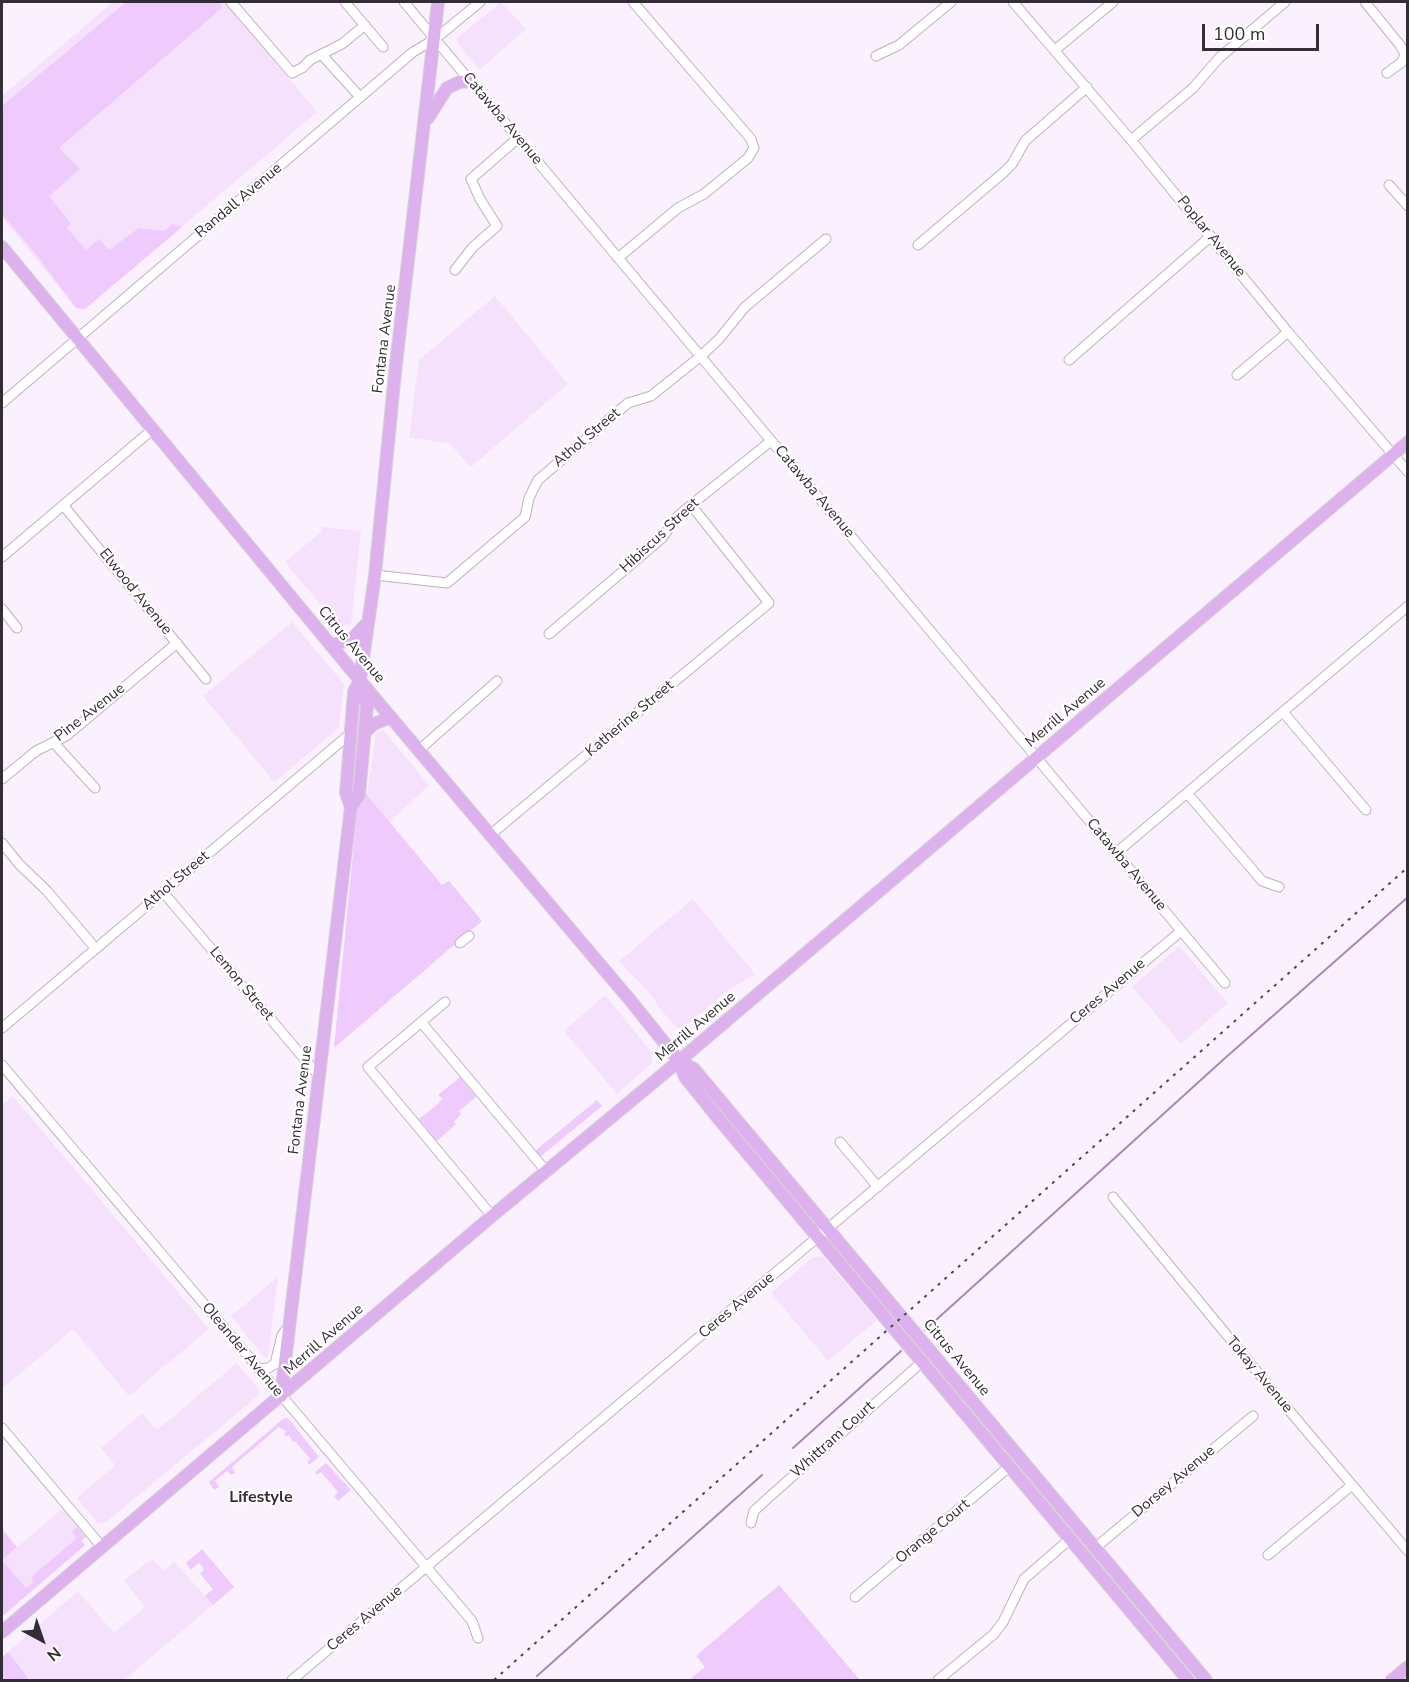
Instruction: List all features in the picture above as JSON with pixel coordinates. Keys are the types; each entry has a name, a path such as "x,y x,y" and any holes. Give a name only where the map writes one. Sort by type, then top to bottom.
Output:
{"main road":[{"name":"Fontana Avenue","path":"351,807 346,793 354,692 360,680 375,575 395,373 438,2"},
{"path":"425,125 447,88 460,82 470,81"},
{"name":"Citrus Avenue","path":"2,248 360,680 622,991 679,1061 685,1077 718,1119 1188,1680"},
{"name":"Merrill Avenue","path":"2,1632 492,1216 679,1061 1407,442"},
{"path":"331,645 351,640 368,621"},
{"name":"Fontana Avenue","path":"281,1396 351,807 358,795 368,707 360,680"},
{"path":"365,732 374,724 391,717"},
{"name":"Citrus Avenue","path":"679,1061 694,1069 1206,1680"},
{"path":"1392,1680 1407,1667"}],"street":[{"path":"231,2 292,73 302,68 310,60 342,44 364,25"},
{"path":"345,2 383,47"},
{"name":"Catawba Avenue","path":"404,2 1225,983"},
{"name":"Randall Avenue","path":"2,404 413,52 435,39 480,2"},
{"path":"618,258 678,208 704,194 748,158 754,148 751,139 633,2"},
{"path":"876,56 899,45 951,2"},
{"name":"Poplar Avenue","path":"1013,2 1087,87 1288,332 1407,472"},
{"path":"1055,50 1113,2"},
{"path":"1131,140 1193,88 1219,58 1285,2"},
{"path":"1365,2 1405,54 1402,62 1387,73"},
{"path":"322,55 358,99"},
{"path":"918,244 1003,173 1012,164 1025,141 1087,87"},
{"path":"455,270 473,248 497,226 480,199 471,178 518,138"},
{"path":"1389,185 1407,206"},
{"path":"1069,360 1211,236"},
{"name":"Athol Street","path":"375,575 447,583 525,517 538,480 628,403 651,396 701,356 720,339 745,307 826,239"},
{"path":"1237,375 1288,332"},
{"path":"2,557 153,429"},
{"name":"Hibiscus Street","path":"549,634 662,538 677,517 771,441"},
{"name":"Elwood Avenue","path":"63,505 206,679"},
{"name":"Katherine Street","path":"490,835 769,603 691,505"},
{"path":"1116,853 1407,606"},
{"path":"2,609 17,628"},
{"name":"Pine Avenue","path":"2,780 36,751 66,736 177,643"},
{"path":"419,750 497,681"},
{"path":"1283,712 1366,810"},
{"name":"Athol Street","path":"2,1028 351,733"},
{"path":"54,743 95,788"},
{"path":"1188,793 1262,882 1279,887"},
{"path":"2,843 96,949"},
{"name":"Lemon Street","path":"163,892 319,1076"},
{"name":"Ceres Avenue","path":"292,1680 1181,931"},
{"path":"460,943 469,936"},
{"path":"445,1002 368,1067 492,1216"},
{"path":"422,1022 546,1171"},
{"name":"Oleander Avenue","path":"2,1065 472,1621 478,1638"},
{"path":"840,1142 878,1187"},
{"name":"Tokay Avenue","path":"1113,1197 1407,1551"},
{"path":"258,1369 268,1368 274,1364 282,1335 289,1326"},
{"name":"Whittram Court","path":"752,1523 754,1511 922,1362"},
{"name":"Dorsey Avenue","path":"1095,1548 1253,1416"},
{"path":"2,1428 102,1547"},
{"name":"Orange Court","path":"855,1597 1010,1466"},
{"path":"1268,1555 1352,1485"},
{"path":"938,1680 994,1634 1003,1622 1024,1579 1070,1539"}],"shaded area":[{"path":"113,2 225,2 317,112 85,309 76,308 2,217 2,96"},
{"path":"126,2 218,2 223,7 59,148 80,169 49,196 71,224 67,228 86,250 99,239 109,250 139,228 164,231 173,224 182,227 85,309 76,308 36,254 2,214 2,106"},
{"path":"501,2 526,29 479,70 456,39"},
{"path":"495,296 568,384 471,467 449,443 409,438 419,360"},
{"path":"321,527 361,531 351,625 339,627 285,562 321,532"},
{"path":"292,622 344,684 339,728 274,782 203,696"},
{"path":"378,731 384,731 429,785 390,822 367,794"},
{"path":"364,791 442,885 449,881 482,921 334,1048 358,801"},
{"path":"693,899 755,974 730,989 681,1029 675,1026 659,1008 654,998 619,961"},
{"path":"1179,946 1228,1003 1181,1044 1132,987"},
{"path":"605,995 652,1053 652,1063 617,1094 564,1031"},
{"path":"460,1077 476,1097 459,1111 461,1114 454,1122 456,1124 437,1141 419,1119 439,1103 442,1099 438,1095"},
{"path":"13,1096 209,1329 129,1396 73,1329 2,1389 2,1105"},
{"path":"597,1100 602,1106 540,1157 535,1151"},
{"path":"823,1257 877,1320 828,1361 771,1293 812,1258"},
{"path":"278,1277 268,1357 265,1358 231,1316"},
{"path":"237,1363 259,1389 259,1395 105,1523 98,1523 77,1498 115,1465 101,1448 142,1413 157,1430"},
{"path":"288,1418 319,1457 309,1465 307,1462 310,1459 289,1435 286,1437 284,1434 286,1431 279,1427 232,1467 235,1473 231,1475 227,1471 215,1481 219,1487 214,1490 209,1482 283,1419"},
{"path":"326,1463 351,1490 338,1501 334,1496 338,1492 321,1472 317,1475 315,1472"},
{"path":"62,1509 86,1537 81,1541 85,1545 30,1593 2,1560"},
{"path":"77,1527 86,1537 81,1541 85,1545 4,1615 2,1612 2,1560 26,1588 34,1582 31,1577 77,1538 72,1532"},
{"path":"2,1529 17,1547 2,1560"},
{"path":"202,1549 234,1587 213,1605 205,1596 213,1589 200,1574 204,1569 199,1563 191,1570 186,1563"},
{"path":"152,1558 164,1571 174,1561 213,1605 124,1680 32,1680 8,1652 78,1591 114,1633 145,1607 124,1581"},
{"path":"779,1585 860,1680 689,1680 705,1667 696,1656"},
{"path":"8,1652 29,1678 2,1680 2,1657"}],"waterway":[{"path":"925,1330 1224,1059 1408,897"},
{"path":"793,1448 901,1351"},
{"path":"537,1676 762,1475"}],"railway":[{"path":"494,1680 1408,867"}],"district":[{"name":"Lifestyle","path":"261,1498"}]}
